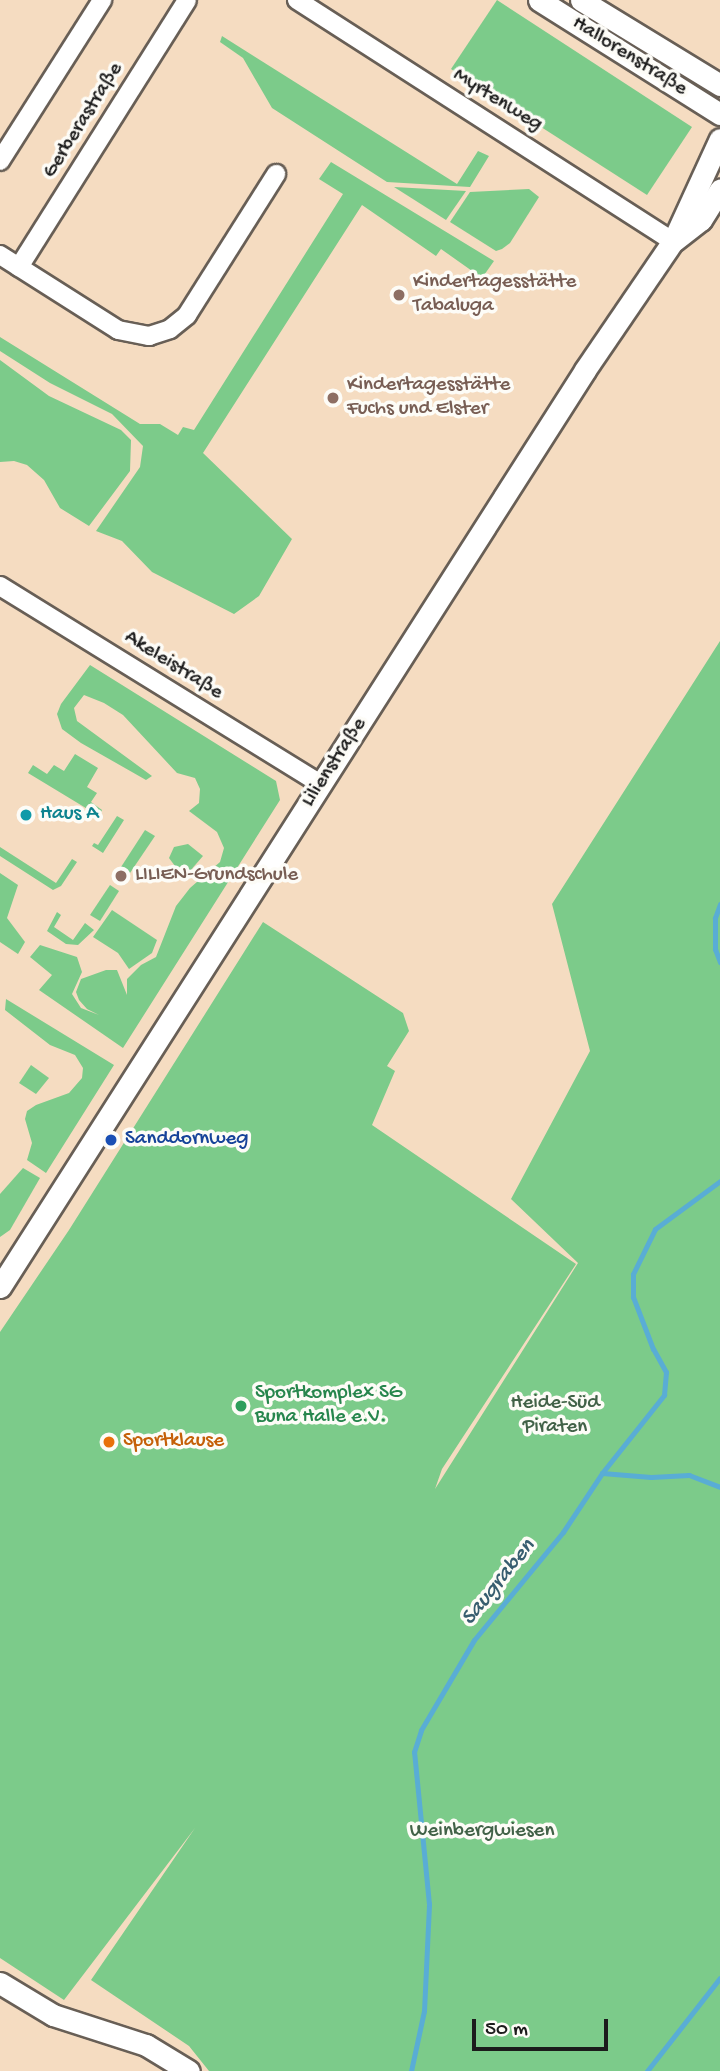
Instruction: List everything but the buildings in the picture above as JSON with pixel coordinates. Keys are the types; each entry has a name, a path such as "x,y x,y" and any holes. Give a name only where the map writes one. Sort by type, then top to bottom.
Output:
{"street":[{"path":"0,161 102,0"},
{"name":"Gerberastraße","path":"19,267 187,0"},
{"name":"Myrtenweg","path":"297,0 673,241"},
{"name":"Hallorenstraße","path":"539,0 720,114"},
{"name":"Hallorenstraße","path":"581,0 720,85"},
{"name":"Lilienstraße","path":"0,1287 585,370 673,241 720,139"},
{"path":"0,255 118,330 149,336 170,328 187,315 276,174"},
{"name":"Lilienstraße","path":"673,241 701,220 720,190"},
{"name":"Akeleistraße","path":"0,586 321,784"},
{"path":"0,1983 53,2015 146,2045 189,2071"}],"green space":[{"path":"497,0 692,127 647,195 451,69"},
{"path":"222,36 457,184 478,151 489,156 470,187 387,182 272,108 243,58 220,42"},
{"path":"331,162 494,261 482,278 441,249 436,256 362,205 203,453 292,539 259,596 234,614 152,572 122,541 96,531 140,467 143,446 112,414 50,383 0,351 0,337 140,424 160,424 178,435 183,427 194,430 343,194 319,179"},
{"path":"394,187 466,191 446,220"},
{"path":"529,189 539,197 510,243 502,249 496,251 450,222 470,192"},
{"path":"0,360 49,396 121,430 131,440 130,471 89,526 60,508 44,480 27,465 14,461 0,462"},
{"path":"720,641 720,2071 209,2071 189,2046 91,1980 195,1828 64,2000 0,1958 0,1332 69,1230 263,922 403,1013 409,1031 387,1066 395,1071 372,1125 576,1264 442,1469 435,1489 578,1263 511,1199 590,1051 552,904"},
{"path":"90,665 276,781 280,800 123,1048 39,990 52,975 30,957 40,945 77,957 82,972 72,994 81,1008 99,1015 87,1009 79,1000 76,992 81,979 106,970 117,970 127,995 127,979 141,965 156,957 176,906 190,888 220,862 224,848 217,832 189,811 199,803 200,789 195,778 177,773 123,715 84,695 74,708 77,721 152,776 146,780 81,743 62,729 57,714 61,704"},
{"path":"75,754 98,768 87,787 97,793 91,802 102,810 99,816 28,773 33,765 47,774 54,765 64,771"},
{"path":"117,816 124,820 103,853 92,846 94,843 98,845"},
{"path":"145,830 155,836 130,873 121,867"},
{"path":"188,844 203,856 190,871 181,874 169,858 174,847"},
{"path":"0,847 56,883 72,859 77,862 61,886 53,890 0,856"},
{"path":"0,873 18,885 7,918 25,942 18,954 0,942"},
{"path":"110,885 119,891 100,921 90,915"},
{"path":"112,910 157,940 152,953 129,969 118,953 93,937"},
{"path":"57,912 61,915 54,927 73,940 85,923 94,930 78,945 66,944 47,931"},
{"path":"6,999 114,1065 46,1173 27,1160 32,1143 25,1119 27,1111 69,1093 82,1078 83,1068 75,1055 50,1045 5,1010"},
{"path":"31,1065 49,1078 36,1094 19,1083"},
{"path":"23,1168 40,1178 10,1230 0,1237 0,1194"}],"waterway":[{"name":"Saugraben","path":"720,904 715,918 715,949 720,962"},
{"name":"Saugraben","path":"411,2071 424,2011 429,1904 414,1752 421,1730 474,1640 563,1532 602,1473 664,1395 666,1372 653,1349 633,1297 633,1274 655,1229 720,1181"},
{"path":"602,1473 651,1477 689,1475 720,1487"},
{"path":"647,2071 720,1978"}],"place":[{"name":"Kindertagesstätte Tabaluga","path":"399,295"},
{"name":"Kindertagesstätte Fuchs und Elster","path":"333,398"},
{"name":"Haus A","path":"26,815"},
{"name":"LILIEN-Grundschule","path":"121,876"},
{"name":"Sanddornweg","path":"111,1140"},
{"name":"Sportkomplex SG Buna Halle e.V.","path":"241,1406"},
{"name":"Sportklause","path":"109,1442"}],"park label":[{"name":"Heide-Süd Piraten","path":"555,1416"},
{"name":"Weinbergwiesen","path":"482,1832"}]}
